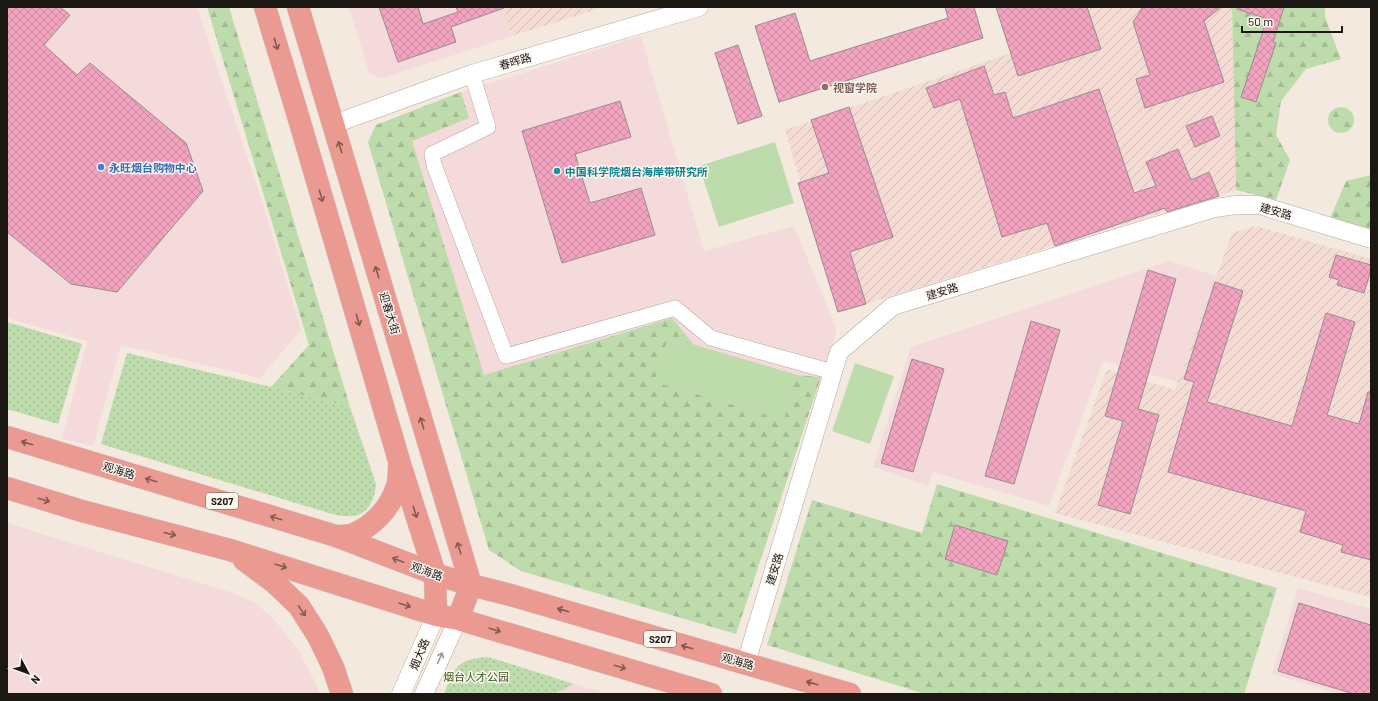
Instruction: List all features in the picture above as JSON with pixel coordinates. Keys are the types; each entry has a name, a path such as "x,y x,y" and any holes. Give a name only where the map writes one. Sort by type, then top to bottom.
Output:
{"main road":[{"path":"265,7 400,464 435,574 436,615"},
{"name":"迎春大街","path":"298,7 470,585"},
{"name":"观海路","path":"7,437 336,536 435,574 470,585 514,596 850,694"},
{"path":"336,536 350,535 368,526 382,514 392,500 397,485 400,464"},
{"path":"7,488 82,511 230,550 436,615 458,619 711,694"},
{"path":"230,550 275,583 299,606 318,636 333,667 342,694"},
{"path":"458,619 470,585"}],"street":[{"name":"春晖路","path":"334,124 472,74 699,7"},
{"path":"472,74 488,127 432,154 434,165 506,356 675,308 711,338 833,372"},
{"name":"建安路","path":"746,664 839,352 893,306 1215,208 1236,205 1259,205 1371,239"},
{"name":"烟大路","path":"402,694 436,615"},
{"name":"烟大路","path":"424,694 458,619"}],"shaded area":[{"path":"7,7 197,7 261,198 301,330 260,378 121,345 93,446 62,439 87,341 7,318"},
{"path":"349,7 502,7 512,36 383,78 378,78 370,73 368,69"},
{"path":"502,7 604,7 512,36"},
{"path":"999,7 1232,7 1236,190 839,312 785,130 1011,53"},
{"name":"中国科学院烟台海岸带研究所","path":"641,36 704,251 794,226 837,330 736,634 521,571 489,550 368,142 376,125 461,92"},
{"path":"1256,226 1371,259 1371,597 1055,513 1107,369 1175,390 1232,233"},
{"path":"1169,261 1217,276 1178,382 1103,361 1049,506 933,472 928,486 873,467 911,347"},
{"path":"7,523 233,593 252,601 272,617 299,651 320,694 7,694"},
{"path":"1298,588 1371,609 1371,694 1340,694 1272,674"},
{"path":"574,684 608,694 554,694"}],"green space":[{"path":"207,7 229,7 350,407 271,387 309,345"},
{"path":"1232,7 1325,7 1325,17 1341,59 1306,69 1281,101 1276,135 1290,160 1276,200 1236,190"},
{"path":"461,92 469,118 412,141 484,375 672,318 694,345 797,375 821,377 736,634 521,571 489,550 368,142 376,125"},
{"path":"1341,107 1350,111 1354,120 1350,129 1341,133 1332,129 1328,120 1332,111"},
{"path":"775,142 794,203 719,227 699,166"},
{"path":"1371,175 1371,230 1330,218 1346,181"},
{"path":"7,322 82,344 58,424 7,409"},
{"path":"668,337 797,375 784,420 655,382"},
{"path":"127,353 350,407 376,484 370,506 362,513 357,515 346,516 332,514 101,444"},
{"path":"855,363 894,376 870,444 832,431"},
{"path":"937,484 1277,588 1244,694 925,694 767,645 812,500 922,533"},
{"name":"烟台人才公园","path":"487,657 574,684 554,694 444,694 454,671 458,666 469,660"}],"building":[{"name":"永旺烟台购物中心","path":"7,7 60,7 70,15 44,45 77,75 90,63 186,143 203,191 117,292 71,284 7,232"},
{"path":"379,7 418,7 423,24 458,12 456,7 504,8 451,27 456,42 398,62"},
{"path":"945,7 974,7 983,38 779,102 755,26 795,13 810,61 948,18"},
{"path":"996,7 1087,7 1101,49 1018,76"},
{"path":"1143,7 1221,7 1204,21 1224,82 1145,108 1136,79 1150,75 1133,22"},
{"path":"1237,7 1284,7 1273,42 1276,43 1256,102 1241,97 1267,19 1237,9"},
{"path":"738,45 762,116 738,124 715,53"},
{"path":"984,66 994,95 1005,92 1013,118 1099,89 1134,193 1156,186 1146,162 1178,149 1191,180 1209,172 1219,196 1167,212 1165,208 1055,246 1047,223 1002,237 960,99 934,108 926,88"},
{"name":"中国科学院烟台海岸带研究所","path":"620,101 631,137 575,154 590,203 641,188 655,235 562,263 522,131"},
{"path":"849,107 893,237 850,252 866,304 838,312 798,183 829,173 811,120"},
{"path":"1212,116 1220,136 1195,147 1186,126"},
{"path":"1336,255 1371,265 1371,270 1364,293 1337,285 1339,280 1329,277"},
{"path":"1148,270 1176,279 1138,409 1159,415 1130,514 1098,505 1123,421 1105,416"},
{"path":"1215,282 1243,291 1207,402 1292,426 1326,313 1355,322 1327,415 1359,424 1368,392 1371,392 1371,560 1341,552 1343,545 1300,532 1306,511 1168,472 1194,382 1184,379"},
{"path":"1031,321 1060,330 1014,484 985,476"},
{"path":"912,359 944,369 913,472 881,463"},
{"path":"955,525 1008,541 997,575 945,559"},
{"path":"1299,603 1371,625 1371,694 1354,694 1278,671"}],"place":[{"name":"视窗学院","path":"825,87"},
{"name":"永旺烟台购物中心","path":"101,167"},
{"name":"中国科学院烟台海岸带研究所","path":"557,171"}]}
